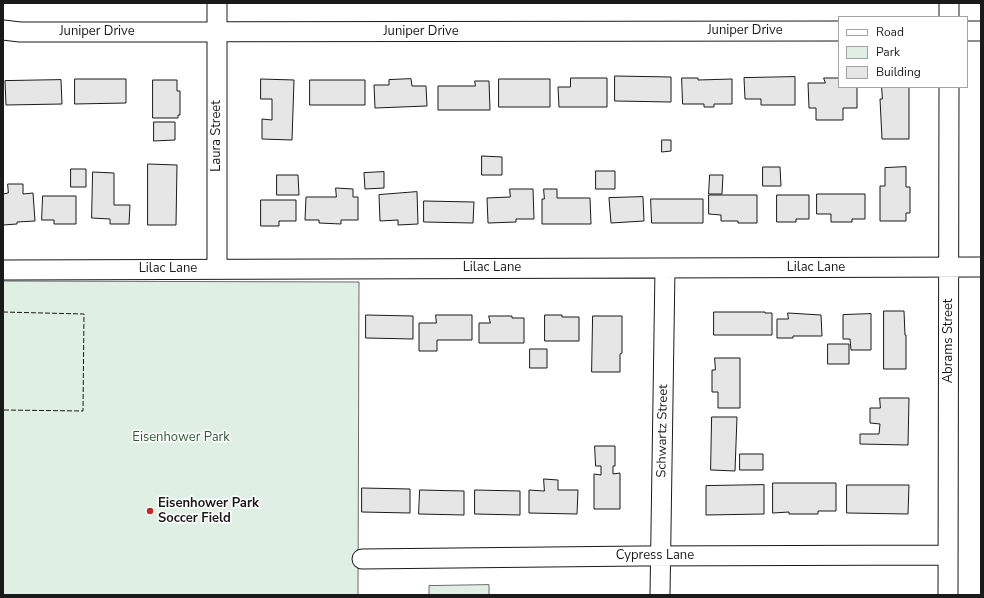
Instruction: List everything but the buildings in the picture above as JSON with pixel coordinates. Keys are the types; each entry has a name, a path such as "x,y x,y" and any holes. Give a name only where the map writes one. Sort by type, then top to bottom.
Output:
{"street":[{"name":"Laura Street","path":"217,3 217,269"},
{"path":"949,3 949,16"},
{"name":"Juniper Drive","path":"3,30 20,32 838,31"},
{"path":"968,30 981,30"},
{"name":"Abrams Street","path":"948,595 949,88"},
{"name":"Lilac Lane","path":"3,270 981,267"},
{"name":"Schwartz Street","path":"660,595 665,268"},
{"name":"Cypress Lane","path":"362,559 948,555"}],"green space":[{"name":"Eisenhower Park","path":"3,281 359,282 358,595 3,595"},
{"path":"489,585 489,595 429,595 429,586"}],"fence":[{"path":"3,312 84,314 83,411 3,410"}],"place":[{"name":"Eisenhower Park Soccer Field","path":"150,511"}]}
